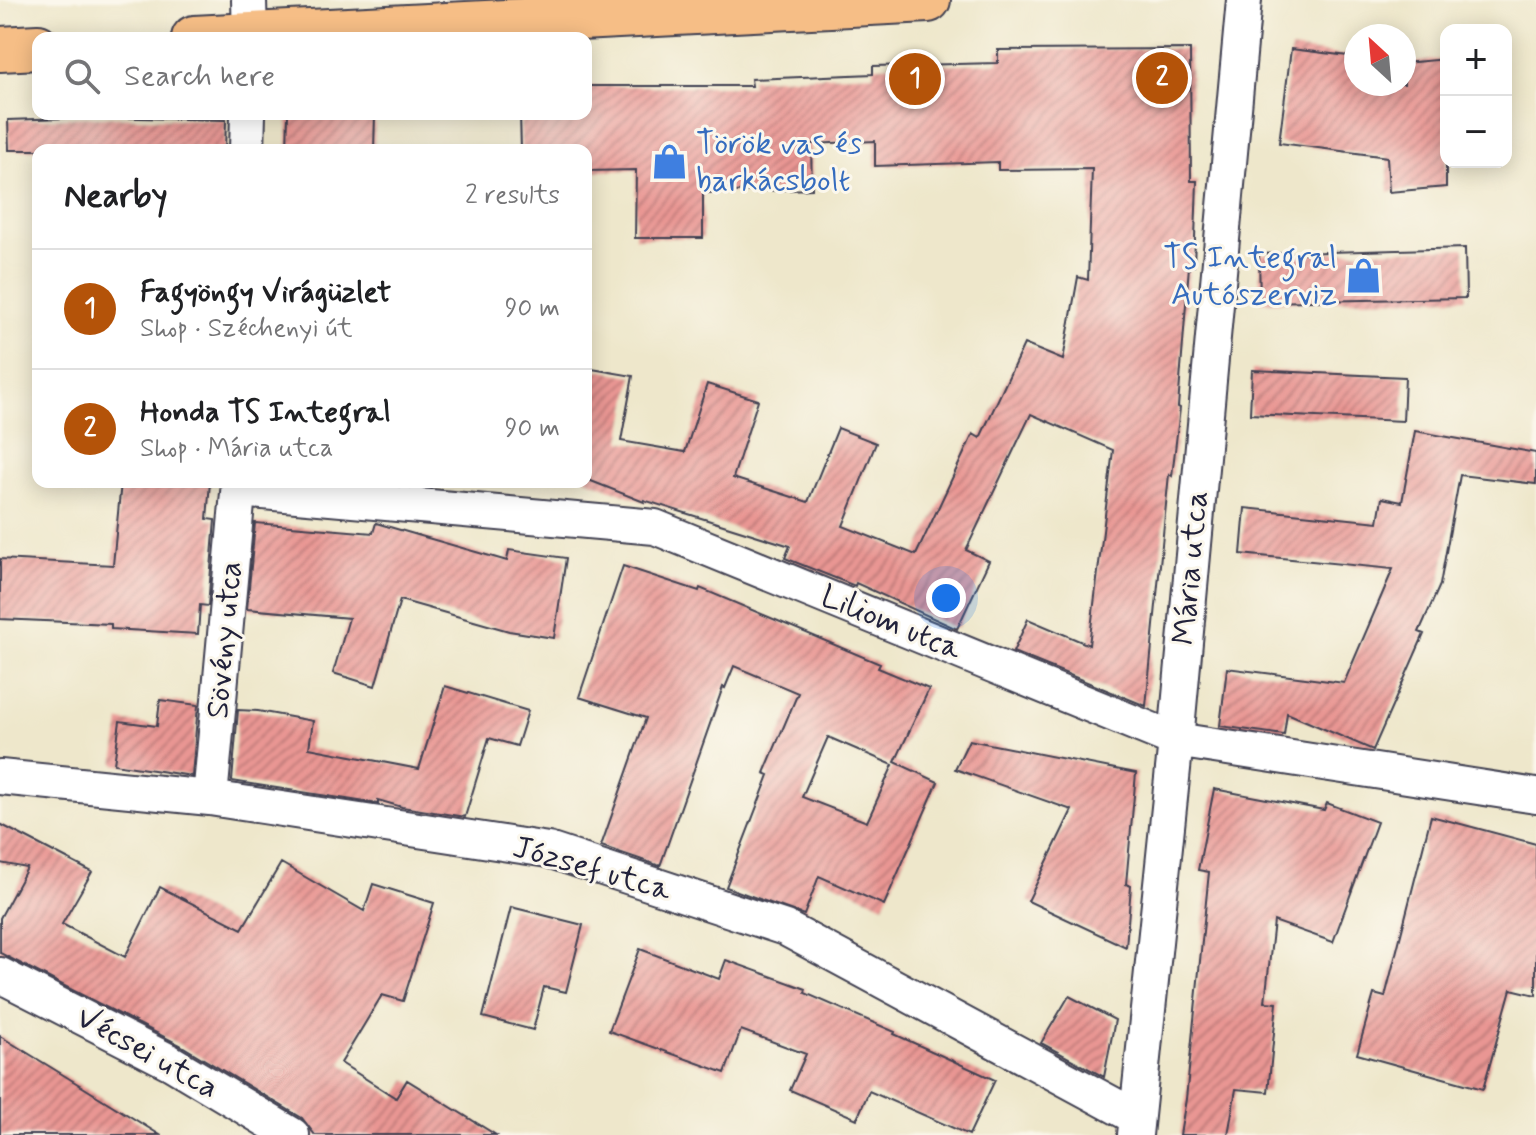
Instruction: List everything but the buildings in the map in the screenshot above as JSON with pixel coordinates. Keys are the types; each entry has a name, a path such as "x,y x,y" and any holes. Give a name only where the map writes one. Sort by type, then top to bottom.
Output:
{"main road":[{"path":"218,32 250,24 928,0"},
{"path":"0,49 32,47"}],"street":[{"name":"Mária utca","path":"1136,1126 1176,740 1244,0"},
{"path":"247,144 248,120"},
{"name":"Sövény utca","path":"210,798 239,488"},
{"name":"Liliom utca","path":"259,488 655,527 1176,740 1536,796"},
{"name":"József utca","path":"0,777 210,798 548,850 785,928 1136,1126"},
{"name":"Vécsei utca","path":"0,975 170,1062 292,1135"}],"place":[{"name":"Honda TS Integral","path":"1162,78"},
{"name":"Fagyöngy Virágüzlet","path":"915,79"},
{"name":"Török vas és barkácsbolt","path":"670,162"},
{"name":"TS Integral Autószerviz","path":"1363,276"}]}
